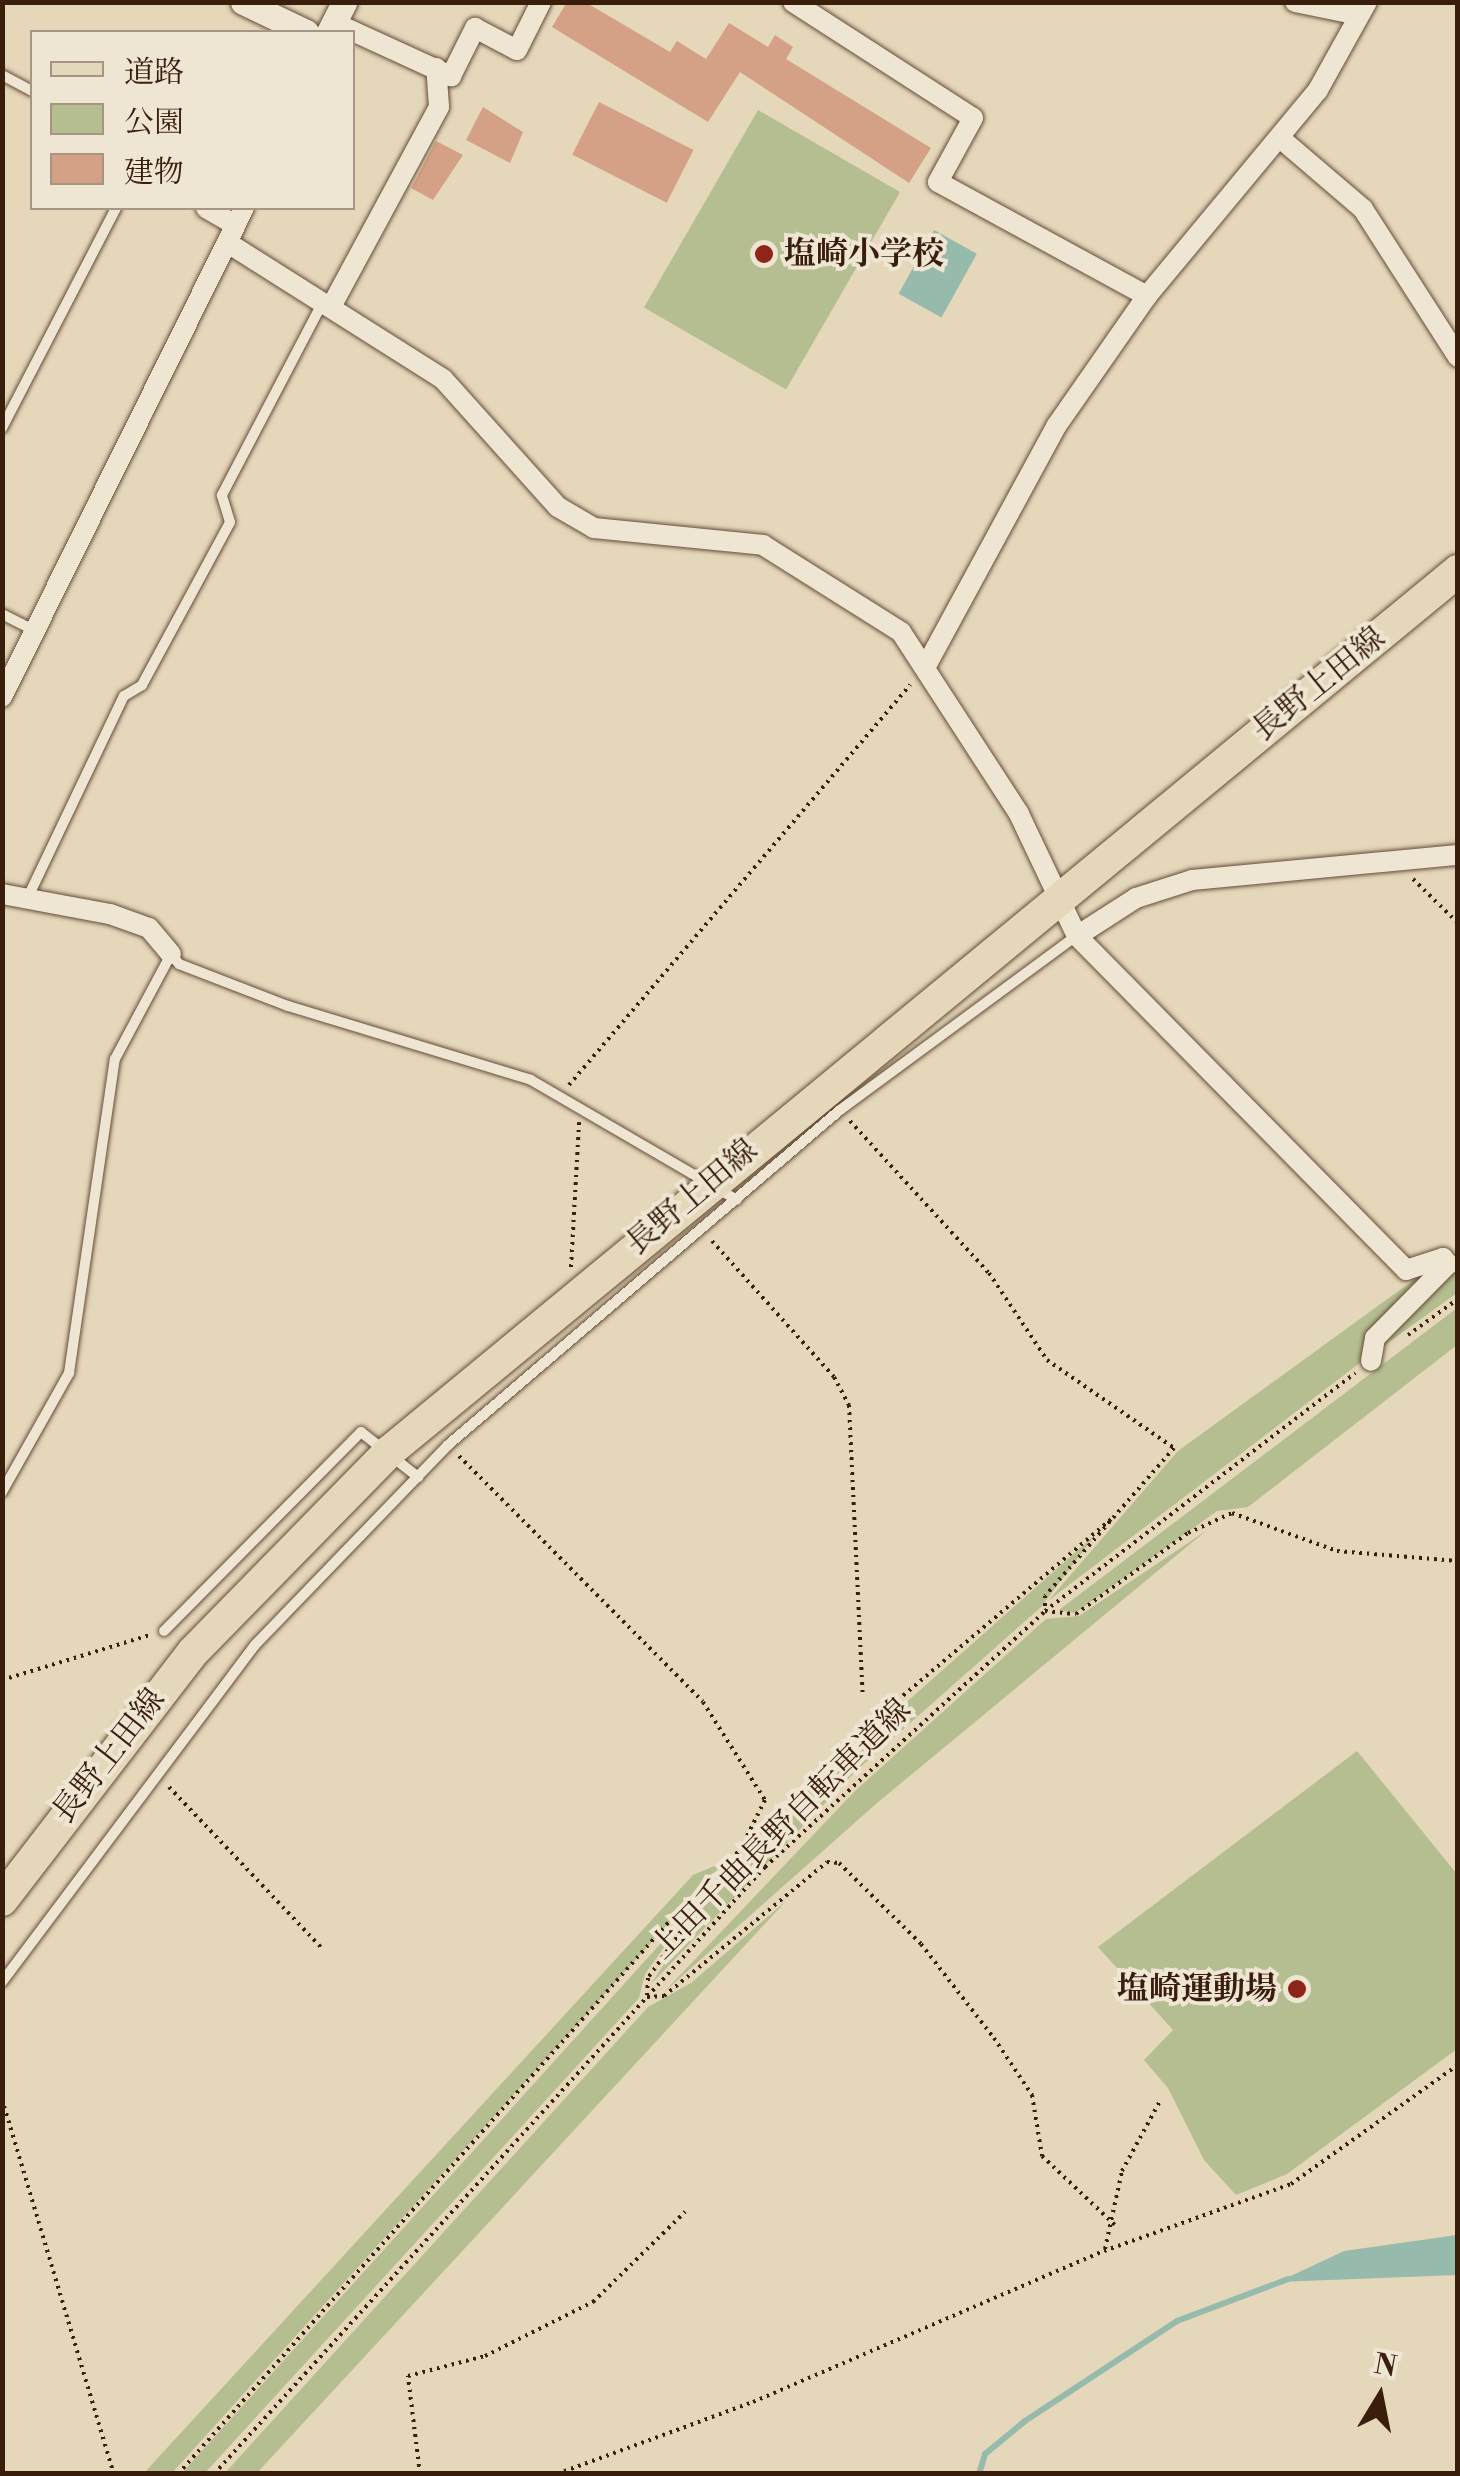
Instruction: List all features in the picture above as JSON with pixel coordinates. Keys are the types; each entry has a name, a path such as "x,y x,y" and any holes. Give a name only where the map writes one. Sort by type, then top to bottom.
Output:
{"main road":[{"name":"長野上田線","path":"2,1900 193,1652 390,1450 725,1190 1058,898 1458,570"}],"street":[{"path":"243,2 302,30"},
{"path":"336,19 451,76 476,28 517,50 541,2"},
{"path":"792,2 974,118 938,182 1147,296"},
{"path":"926,666 1057,424 1147,296 1318,90 1363,9 1295,2"},
{"path":"327,303 439,107 436,68"},
{"path":"1280,138 1363,210 1458,357"},
{"path":"210,210 236,225 327,303 443,379 558,508 594,528 763,544 901,632 926,666 946,710 1020,814 1077,936 1406,1270 1442,1258 1448,1264 1375,1338 1371,1361"},
{"path":"2,698 236,225"},
{"path":"1077,936 1136,898 1192,880 1458,854"},
{"path":"2,894 150,928 171,954"}],"lane":[{"path":"2,75 30,90"},
{"path":"2,428 115,210"},
{"path":"27,899 124,696 142,685 230,522 222,495 327,303"},
{"path":"2,614 36,631"},
{"path":"2,1982 153,1775 255,1645 448,1446 572,1310 699,1226 725,1190 1077,936"},
{"path":"2,1492 69,1373 115,1059 171,954 178,964 288,1006 530,1080 560,1096 579,1113 725,1190"},
{"path":"164,1631 361,1432 390,1450 418,1476"}],"path":[{"path":"560,1096 926,666"},
{"path":"1392,858 1458,924"},
{"path":"840,1110 989,1272 1047,1360 1171,1439 1174,1448 1045,1596 1045,1610 1076,1614 1188,1533 1232,1513 1336,1550 1458,1561"},
{"path":"572,1310 570,1258 579,1113"},
{"path":"699,1226 834,1377 849,1405 863,1697"},
{"name":"上田千曲長野自転車道線","path":"214,2474 765,1867 1045,1610 1458,1299"},
{"path":"448,1446 703,1702 766,1800 733,1857 648,1978 646,1998 664,1996 827,1862 839,1863 921,1944 994,2038 1032,2096 1042,2156 1115,2225"},
{"path":"733,1857 886,1710 1120,1512"},
{"path":"2,1680 164,1631"},
{"path":"153,1775 322,1948"},
{"path":"178,2474 674,1915 699,1902"},
{"path":"557,2474 753,2402 1104,2251 1292,2184 1458,2065"},
{"path":"2,2100 114,2474"},
{"path":"1104,2251 1115,2225 1122,2171 1160,2101"},
{"path":"420,2474 408,2376 486,2356 594,2302 686,2212"}],"green space":[{"path":"758,110 900,192 786,389 644,307"},
{"path":"1437,1263 1371,1334 1361,1362 1048,1601 1178,1451"},
{"path":"1457,1264 1457,1293 1378,1350 1380,1339"},
{"path":"1457,1308 1457,1345 1248,1507 1217,1511 1075,1613 1059,1610"},
{"path":"1206,1531 877,1803 664,1992 855,1791 1046,1619 1079,1616"},
{"path":"1096,1534 1041,1607 856,1771 651,1984 711,1894 813,1785"},
{"name":"塩崎運動場","path":"1357,1751 1457,1874 1457,2049 1287,2174 1236,2195 1204,2160 1168,2088 1144,2060 1173,2030 1098,1947"},
{"path":"724,1862 172,2473 144,2473 693,1875"},
{"path":"786,1901 257,2473 225,2473 648,2007 691,1983"},
{"path":"690,1911 645,1974 639,1998 205,2473 182,2473"}],"shaded area":[{"path":"934,230 977,254 941,318 899,294"},
{"path":"1457,2235 1457,2275 1278,2282 1344,2251"}],"building":[{"path":"567,2 585,2 670,52 677,41 706,59 729,23 768,47 775,35 793,47 786,59 931,148 909,183 740,72 708,122 552,27"},
{"path":"599,102 693,150 667,203 572,155"},
{"path":"483,107 523,132 510,163 466,140"},
{"path":"436,141 463,155 433,200 411,188"}],"waterway":[{"path":"979,2474 985,2454 1025,2421 1177,2321 1288,2279"}],"place":[{"name":"塩崎小学校","path":"764,254"},
{"name":"塩崎運動場","path":"1297,1989"}]}
